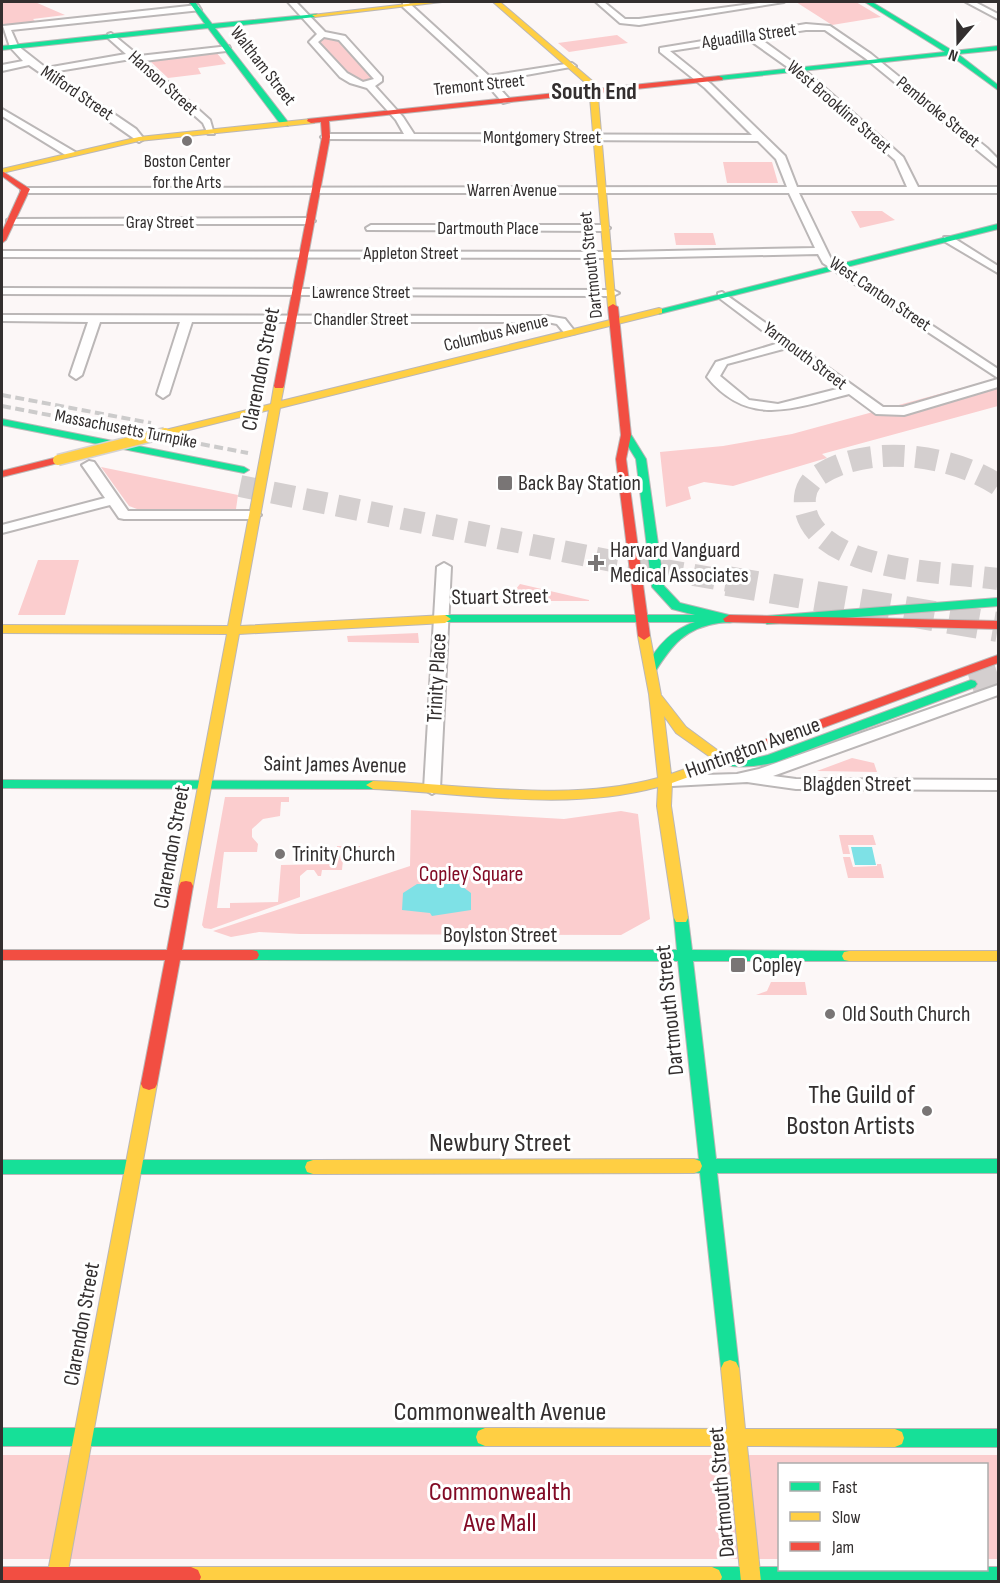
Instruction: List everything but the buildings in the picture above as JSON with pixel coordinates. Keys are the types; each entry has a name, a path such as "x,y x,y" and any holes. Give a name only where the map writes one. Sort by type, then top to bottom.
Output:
{"main road":[{"path":"8,47 433,2"},
{"path":"496,2 592,83 593,91"},
{"path":"868,2 952,53 999,88"},
{"name":"Waltham Street","path":"195,5 285,124"},
{"name":"Tremont Street","path":"2,172 140,139 999,48"},
{"name":"Dartmouth Street","path":"593,91 627,435 621,459 641,617 655,694 665,781 664,806 685,955 706,1167 735,1404 751,1580"},
{"name":"Clarendon Street","path":"56,1580 326,137 325,120"},
{"path":"2,172 25,187 2,240"},
{"name":"Columbus Avenue","path":"2,474 999,227"},
{"name":"Massachusetts Turnpike","path":"2,422 244,470"},
{"name":"Dartmouth Street","path":"627,435 641,459 658,587 661,594 688,611 724,619"},
{"name":"Massachusetts Turnpike","path":"47,448 115,461"},
{"path":"767,620 999,602"},
{"name":"Stuart Street","path":"2,629 234,630 439,619 641,617 999,626"},
{"path":"651,669 658,651 678,632 697,624 724,619"},
{"path":"932,626 960,632 979,644 983,658 976,667"},
{"name":"Huntington Avenue","path":"665,781 999,659"},
{"path":"655,694 666,713 681,730 721,759 751,763 771,759 970,684"},
{"name":"Saint James Avenue","path":"2,784 379,785 504,795 572,794 633,789 665,781"},
{"name":"Boylston Street","path":"2,955 999,956"},
{"name":"Newbury Street","path":"2,1167 999,1166"},
{"name":"Commonwealth Avenue","path":"2,1437 999,1438"},
{"path":"2,1577 56,1580 751,1580 999,1577"}],"street":[{"path":"292,2 322,34 342,38 379,79 370,86"},
{"path":"600,2 617,18 629,22 780,2"},
{"path":"702,2 716,11"},
{"path":"970,2 999,17"},
{"path":"8,47 7,27 195,5"},
{"path":"406,5 487,79 506,100"},
{"name":"Aguadilla Street","path":"702,80 663,50 807,27 827,28 876,61"},
{"path":"322,34 313,42 351,82 370,86 394,112 411,138"},
{"name":"Hanson Street","path":"111,36 207,122 211,132"},
{"name":"West Brookline Street","path":"750,36 799,70 899,159 914,190"},
{"name":"Milford Street","path":"8,47 133,131 140,139"},
{"path":"45,71 226,48"},
{"name":"Pembroke Street","path":"876,61 999,164"},
{"path":"2,68 30,62"},
{"path":"487,79 572,66"},
{"name":"West Canton Street","path":"702,80 781,158 820,251 827,261 999,374"},
{"path":"2,111 71,154"},
{"name":"Montgomery Street","path":"326,137 759,138"},
{"name":"Warren Avenue","path":"25,191 999,190"},
{"name":"Gray Street","path":"10,222 310,221"},
{"name":"Dartmouth Place","path":"371,228 605,228"},
{"path":"948,239 999,270"},
{"name":"Appleton Street","path":"2,254 608,254 820,251"},
{"name":"Lawrence Street","path":"2,291 613,293"},
{"name":"Yarmouth Street","path":"723,295 876,409 890,413 911,410 999,384"},
{"name":"Chandler Street","path":"2,318 547,319 561,321 570,333"},
{"path":"76,375 95,318"},
{"path":"164,394 187,319"},
{"path":"788,344 722,362 713,377 745,403 778,408 850,390"},
{"path":"90,466 124,515 254,515"},
{"path":"2,529 114,500"},
{"name":"Trinity Place","path":"432,789 439,619 444,567"},
{"name":"Huntington Avenue","path":"665,781 749,777 793,765 999,690"},
{"name":"Blagden Street","path":"721,759 749,777 796,784 999,785"}],"green space":[{"path":"2,2 35,2 65,15 33,19 36,22 2,26"},
{"path":"796,2 856,2 881,17 832,25"},
{"path":"617,35 628,43 569,52 558,43"},
{"path":"325,38 337,40 374,80 357,83 319,42"},
{"path":"216,52 226,64 198,68 201,74 168,78 149,60"},
{"path":"723,162 772,162 778,183 727,183"},
{"path":"851,211 882,211 895,220 860,228"},
{"path":"674,233 713,233 716,245 676,245"},
{"path":"998,378 998,406 822,454 827,458 733,486 704,482 688,487 691,499 666,507 660,452 723,446 792,434"},
{"path":"101,467 238,495 236,509 137,509 129,506"},
{"path":"38,560 79,560 65,615 18,615"},
{"path":"520,584 589,601 489,601 510,596"},
{"path":"418,633 419,643 348,642 347,636"},
{"path":"852,758 874,763 877,772 817,771"},
{"path":"225,797 289,797 289,802 281,802 280,816 263,819 252,829 252,837 258,844 257,852 224,852 217,908 230,908 230,903 278,902 281,865 336,864 337,846 360,846 359,856 374,856 374,860 343,860 342,870 322,870 321,876 318,876 314,870 307,870 300,876 300,897 211,929 204,928 202,925"},
{"name":"Copley Square","path":"411,810 564,819 621,811 638,814 650,919 621,935 259,932 231,937 213,931 410,866"},
{"path":"839,835 873,835 876,845 848,845 850,854 843,854"},
{"path":"843,857 850,857 853,867 881,864 884,878 848,878"},
{"path":"771,982 805,982 807,995 756,995 767,991"},
{"name":"Commonwealth Ave Mall","path":"2,1455 998,1455 998,1559 988,1559 988,1463 778,1463 778,1559 2,1559"}],"water":[{"path":"851,847 872,847 876,865 855,865"},
{"path":"417,884 459,884 471,893 471,910 432,916 430,913 402,910 403,893"}],"tunnel":[{"path":"998,485 958,466 910,456 885,456 839,465 819,475 809,484 805,497 805,508 813,527 829,542 848,553 892,566 998,579"},
{"path":"240,486 612,561 735,582"},
{"path":"727,581 998,627"},
{"path":"971,684 998,675"}],"railway":[{"path":"2,395 151,423"},
{"path":"2,406 248,453"}],"traffic: fast":[{"path":"192,2 285,124"},
{"path":"868,2 952,53 998,88"},
{"path":"2,48 315,15"},
{"path":"719,78 998,48"},
{"path":"659,311 998,227"},
{"path":"2,422 244,470"},
{"path":"626,435 641,459 658,587 676,606 720,618"},
{"path":"767,620 998,602"},
{"path":"445,619 613,617 729,619"},
{"path":"651,669 662,650 676,636 694,626 716,620"},
{"path":"721,759 751,763 771,759 971,684"},
{"path":"2,784 373,785"},
{"path":"681,918 730,1368"},
{"path":"252,955 849,956"},
{"path":"694,1166 998,1166"},
{"path":"2,1167 313,1167"},
{"path":"2,1437 485,1437"},
{"path":"895,1438 998,1438"},
{"path":"712,1577 998,1577"}],"traffic: slow":[{"path":"315,15 439,2"},
{"path":"496,2 593,85 613,307"},
{"path":"2,171 139,139 311,121"},
{"path":"165,433 659,311"},
{"path":"186,886 279,386"},
{"path":"58,460 165,433"},
{"path":"2,629 251,630 445,619"},
{"path":"644,636 655,694 665,781 664,806 681,918"},
{"path":"657,698 681,730 721,759"},
{"path":"373,785 539,794 605,792 666,780 747,751"},
{"path":"849,956 998,956"},
{"path":"56,1582 149,1084"},
{"path":"313,1167 694,1166"},
{"path":"730,1368 751,1582"},
{"path":"485,1437 895,1438"},
{"path":"191,1577 712,1577"}],"traffic: jam":[{"path":"311,121 719,78"},
{"path":"279,386 326,137 325,120"},
{"path":"2,173 26,189 2,240"},
{"path":"613,307 626,435 621,459 644,636"},
{"path":"2,474 58,460"},
{"path":"729,619 998,625"},
{"path":"747,751 998,659"},
{"path":"149,1084 186,886"},
{"path":"2,955 252,955"},
{"path":"2,1577 191,1577"}],"place":[{"name":"Boston Center for the Arts","path":"187,141"},
{"name":"Back Bay Station","path":"505,483"},
{"name":"Harvard Vanguard Medical Associates","path":"596,563"},
{"name":"Trinity Church","path":"280,854"},
{"name":"Copley","path":"738,965"},
{"name":"Old South Church","path":"830,1014"},
{"name":"The Guild of Boston Artists","path":"927,1111"}],"district":[{"name":"South End","path":"594,91"}]}
